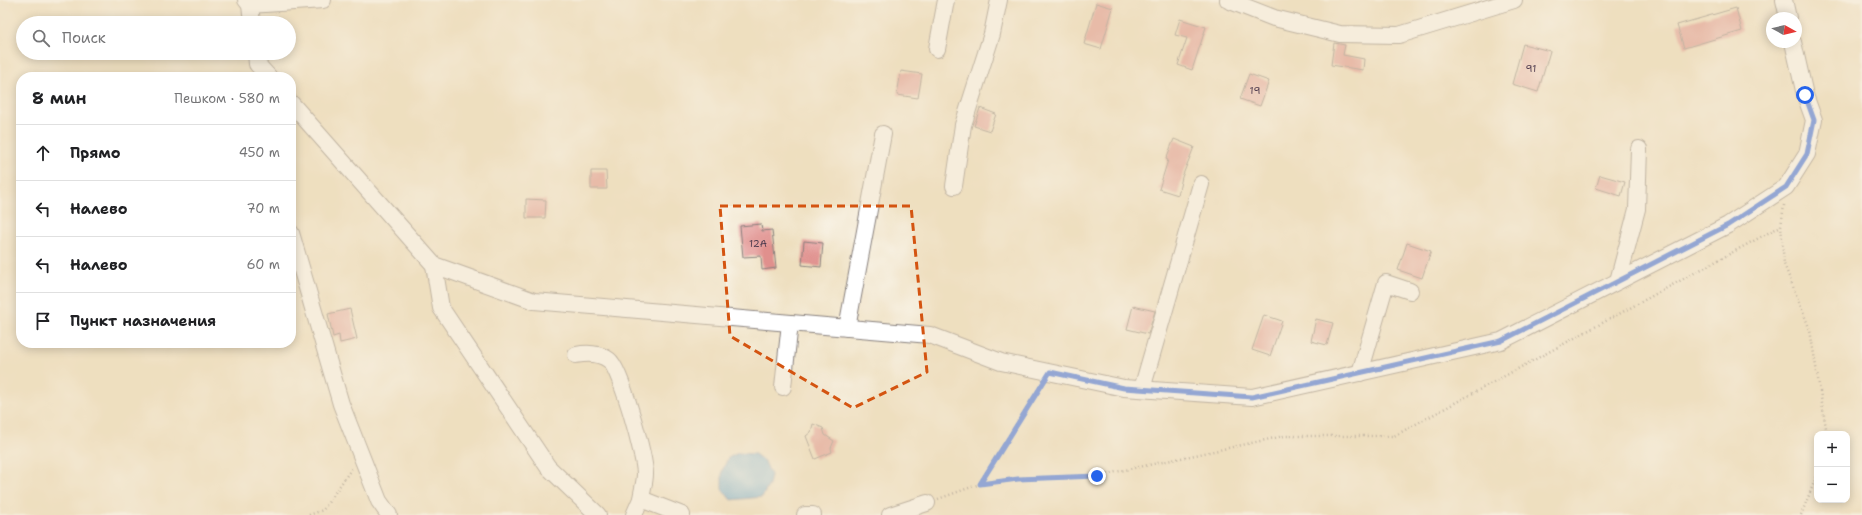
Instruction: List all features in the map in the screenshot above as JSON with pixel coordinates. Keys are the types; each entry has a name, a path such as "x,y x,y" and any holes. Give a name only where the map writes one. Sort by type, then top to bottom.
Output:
{"street":[{"path":"251,16 248,3 323,0"},
{"path":"937,49 946,0"},
{"path":"954,186 963,125 992,34 999,0"},
{"path":"1228,0 1274,18 1340,34 1399,35 1514,0"},
{"path":"1784,0 1787,12"},
{"path":"296,109 434,265 534,301 930,335 1001,362 1124,388 1252,397 1501,341 1728,225 1786,187 1807,154 1814,120 1805,95 1794,48"},
{"path":"847,328 883,134"},
{"path":"1618,281 1637,209 1639,149"},
{"path":"1142,390 1201,184"},
{"path":"296,250 340,404 379,501 389,515"},
{"path":"434,265 441,308 548,468 598,515"},
{"path":"1360,373 1386,283 1410,291"},
{"path":"783,387 790,323"},
{"path":"576,355 588,353 609,360 618,373 641,451 645,474 641,499 634,515"},
{"path":"641,499 682,515"},
{"path":"890,515 927,503"},
{"path":"805,515 813,515"}],"path":[{"path":"927,503 980,484 1018,479 1097,476 1284,436 1394,436 1781,226 1784,264 1810,330 1827,431"},
{"path":"980,484 1050,372"},
{"path":"309,515 323,510 352,468 355,442"},
{"path":"1801,515 1814,482"}],"highlighted area":[{"path":"720,206 911,206 927,372 853,408 730,336"}],"water":[{"path":"738,453 755,454 765,462 771,475 769,485 762,497 731,500 722,489 722,471 728,458"}],"building":[{"path":"1096,3 1113,8 1101,49 1084,44"},
{"path":"1736,8 1742,31 1684,48 1677,25"},
{"path":"1180,19 1206,27 1192,70 1178,65 1187,38 1175,35"},
{"path":"1334,43 1345,45 1343,55 1364,59 1363,70 1331,65"},
{"path":"1523,44 1550,51 1538,92 1512,84"},
{"path":"901,71 922,74 918,98 897,95"},
{"path":"1249,74 1269,81 1260,106 1240,99"},
{"path":"980,108 996,114 990,131 974,126"},
{"path":"1174,139 1194,147 1182,177 1178,195 1159,189 1168,160 1166,159"},
{"path":"591,171 606,171 607,189 591,189"},
{"path":"1600,175 1625,182 1621,196 1596,188"},
{"path":"526,199 546,200 545,218 526,218"},
{"path":"761,224 762,231 772,230 776,268 762,270 761,256 743,257 740,226"},
{"path":"804,241 823,243 821,267 802,265"},
{"path":"1407,243 1431,251 1422,278 1398,270"},
{"path":"1133,306 1155,311 1148,334 1127,329"},
{"path":"350,309 357,339 340,343 339,335 333,337 328,314"},
{"path":"1264,315 1282,321 1270,356 1252,350"},
{"path":"1316,319 1333,323 1327,345 1311,341"},
{"path":"813,424 823,428 825,435 834,441 831,448 832,452 815,459 806,436 811,432"}],"route":[{"path":"1097,476 1018,479 980,484 1050,372 1124,388 1252,397 1501,341 1728,225 1786,187 1807,154 1814,120 1805,95"}]}
